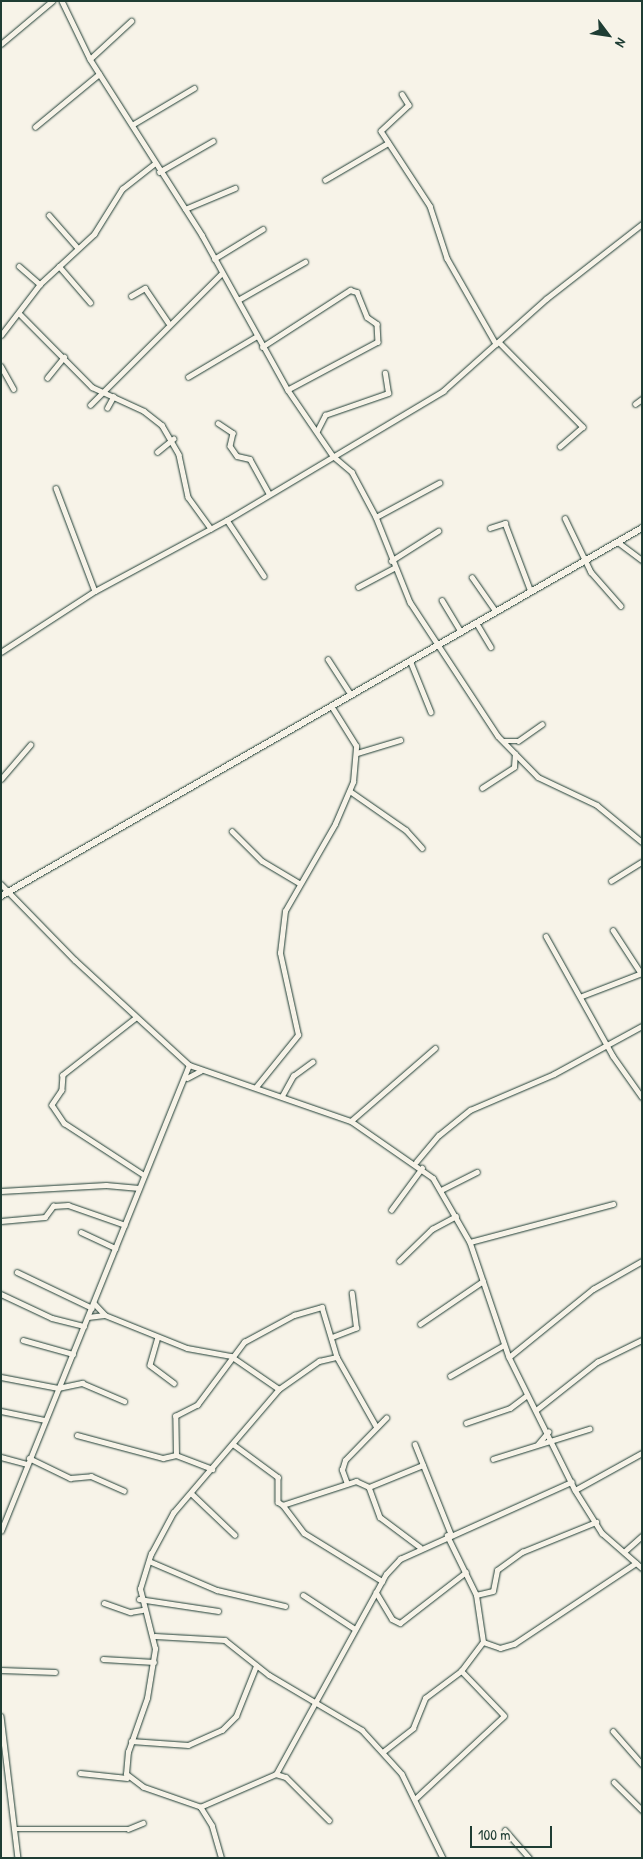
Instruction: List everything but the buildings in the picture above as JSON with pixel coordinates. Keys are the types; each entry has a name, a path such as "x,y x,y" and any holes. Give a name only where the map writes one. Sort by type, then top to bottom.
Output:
{"street":[{"path":"1,44 52,1"},
{"path":"62,1 90,59 159,172 185,210 288,390 333,456 352,472 376,517 393,568 435,644 502,741 538,777 597,805 642,842"},
{"path":"90,59 131,21"},
{"path":"35,127 99,74"},
{"path":"132,125 194,88"},
{"path":"402,94 409,105 382,129 388,143 430,206 447,258 498,343 583,427 560,447"},
{"path":"159,172 213,141"},
{"path":"325,180 388,143"},
{"path":"1,334 40,284 100,226 122,189 154,164"},
{"path":"185,210 235,188"},
{"path":"49,215 78,248"},
{"path":"1,652 95,591 227,520 269,493 443,391 546,299 642,224"},
{"path":"214,259 263,228"},
{"path":"238,300 305,262"},
{"path":"19,266 40,284"},
{"path":"60,266 90,302"},
{"path":"90,405 168,322 221,274"},
{"path":"131,296 145,288 168,322"},
{"path":"262,346 350,290 356,292 367,317 377,324 378,342 288,390"},
{"path":"19,313 64,357 78,376 102,392 144,411 173,439 188,497 211,529"},
{"path":"188,378 257,336"},
{"path":"47,378 64,357"},
{"path":"1,366 14,390"},
{"path":"317,431 325,415 388,393 385,373"},
{"path":"107,408 113,397"},
{"path":"636,404 642,398"},
{"path":"218,423 233,433 230,446 237,456 250,459 269,493"},
{"path":"157,452 173,439"},
{"path":"376,517 439,483"},
{"path":"56,488 95,591"},
{"path":"566,518 584,558 621,606"},
{"path":"227,520 264,576"},
{"path":"490,528 506,522 530,589"},
{"path":"1,896 530,589 642,528"},
{"path":"391,561 438,531"},
{"path":"618,542 642,560"},
{"path":"358,587 393,568"},
{"path":"472,577 495,610"},
{"path":"442,600 460,630"},
{"path":"476,622 491,647"},
{"path":"328,660 350,693"},
{"path":"410,660 431,712"},
{"path":"256,1087 267,1078 298,1035 280,947 285,910 350,791 358,753 330,705"},
{"path":"502,741 518,741 542,724"},
{"path":"358,753 400,740"},
{"path":"1,778 30,745"},
{"path":"482,788 514,768 515,754"},
{"path":"350,791 406,830 422,848"},
{"path":"232,831 262,861 299,883"},
{"path":"611,881 642,862"},
{"path":"1,884 136,1018 189,1065 200,1071 256,1087 351,1121 416,1162 422,1168 441,1190 470,1242 509,1357 527,1395 548,1432 575,1490 596,1522 642,1568"},
{"path":"582,996 641,973 613,930"},
{"path":"546,936 582,996 606,1046 642,1097"},
{"path":"136,1018 63,1075 62,1090 52,1105 64,1123 144,1175"},
{"path":"416,1162 439,1135 470,1110 606,1046 642,1026"},
{"path":"351,1121 435,1048"},
{"path":"282,1096 293,1076 312,1062"},
{"path":"1,1531 93,1306 144,1175 187,1078 189,1065"},
{"path":"187,1078 200,1071"},
{"path":"267,1078 268,1091"},
{"path":"391,1210 422,1168"},
{"path":"441,1190 477,1172"},
{"path":"1,1191 106,1185 139,1188"},
{"path":"470,1242 612,1204"},
{"path":"1,1221 45,1217 53,1206 68,1205 125,1225"},
{"path":"399,1261 426,1233 456,1216"},
{"path":"81,1232 116,1248"},
{"path":"509,1357 593,1288 642,1261"},
{"path":"16,1272 93,1306 105,1316 158,1337 195,1351 231,1356 279,1389"},
{"path":"420,1324 483,1281"},
{"path":"332,1338 356,1328 352,1293"},
{"path":"1,1294 52,1318 84,1326"},
{"path":"176,1456 175,1416 196,1405 231,1356 261,1331 322,1307 337,1356 376,1426"},
{"path":"88,1317 105,1316"},
{"path":"158,1337 150,1365 174,1383"},
{"path":"23,1340 73,1354"},
{"path":"536,1410 597,1362 642,1340"},
{"path":"450,1376 504,1345"},
{"path":"127,1778 131,1741 145,1709 154,1662 155,1636 142,1610 140,1599 148,1561 166,1522 192,1494 279,1389 319,1361 337,1356"},
{"path":"1,1377 58,1388 82,1383 124,1400"},
{"path":"466,1423 510,1408 527,1395"},
{"path":"1,1411 45,1420"},
{"path":"347,1484 342,1470 345,1460 376,1426 386,1418"},
{"path":"493,1459 538,1444 553,1443 589,1429"},
{"path":"538,1444 548,1432"},
{"path":"76,1435 163,1458 176,1456 212,1469"},
{"path":"234,1444 278,1477 278,1502 283,1505 304,1533 382,1581"},
{"path":"384,1751 413,1728 425,1698 461,1671 483,1642 476,1595 449,1535 415,1444"},
{"path":"575,1490 642,1453"},
{"path":"1,1457 27,1464"},
{"path":"30,1458 70,1478 91,1476 124,1491"},
{"path":"369,1487 423,1465"},
{"path":"283,1505 347,1484 360,1482 369,1487 380,1517 420,1547"},
{"path":"200,1807 276,1774 314,1701 382,1581 400,1559 420,1547 571,1482"},
{"path":"192,1494 235,1535"},
{"path":"1,1512 8,1512"},
{"path":"476,1595 492,1591 498,1570 522,1552 596,1522"},
{"path":"624,1552 642,1536"},
{"path":"148,1561 217,1590 285,1606"},
{"path":"483,1642 500,1648 514,1644 636,1563"},
{"path":"376,1592 392,1619 400,1623 466,1572"},
{"path":"303,1595 355,1630"},
{"path":"140,1599 218,1611"},
{"path":"104,1603 130,1612 142,1610"},
{"path":"155,1636 224,1640 256,1666 350,1721 384,1751 416,1798 443,1858"},
{"path":"102,1660 154,1662"},
{"path":"131,1741 188,1745 222,1730 236,1716 256,1666"},
{"path":"1,1670 55,1672"},
{"path":"416,1798 504,1716 461,1671"},
{"path":"1,1716 18,1858"},
{"path":"613,1731 642,1764"},
{"path":"80,1773 127,1778 200,1807 212,1826 221,1858"},
{"path":"276,1774 286,1777 329,1820"},
{"path":"614,1782 642,1810"},
{"path":"15,1829 128,1829 143,1823"},
{"path":"505,1830 529,1858"}]}
